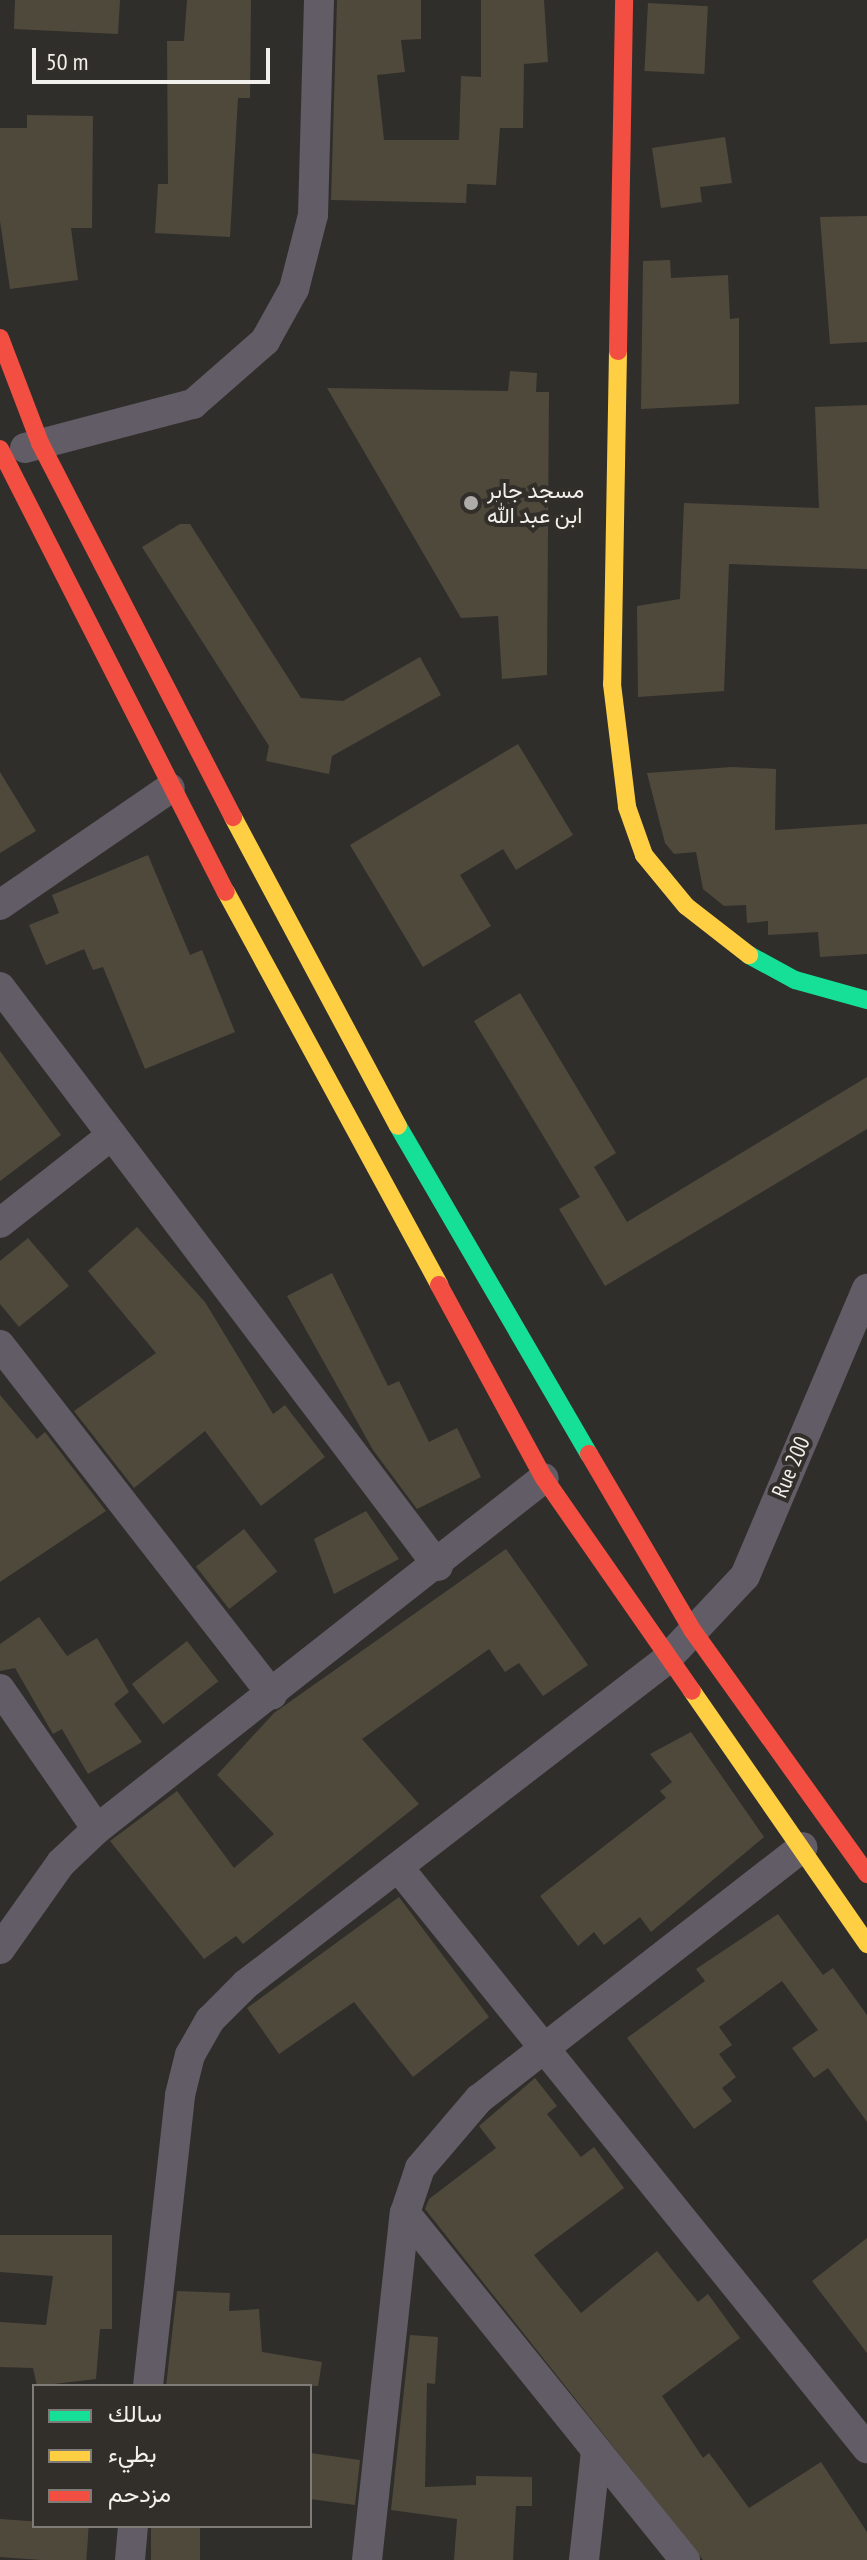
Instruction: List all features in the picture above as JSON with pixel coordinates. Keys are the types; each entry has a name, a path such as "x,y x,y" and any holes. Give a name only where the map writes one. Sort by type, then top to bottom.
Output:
{"main road":[{"path":"624,0 612,684 627,807 644,855 686,906 738,949 795,980 867,1000"},
{"path":"0,338 40,443 361,1063 693,1631 867,1874"},
{"path":"1,453 170,788 544,1478 666,1660 803,1847 867,1944"}],"street":[{"path":"1,453 151,421 193,404 265,341 294,289 313,215 319,0"},
{"path":"0,905 170,788"},
{"path":"0,987 438,1566"},
{"path":"0,1223 112,1135"},
{"name":"Rue 200","path":"148,2384 190,2055 246,1984 666,1660 745,1576 867,1289"},
{"path":"0,1345 272,1695"},
{"path":"0,1949 23,1909 97,1829 438,1566 544,1478"},
{"path":"0,1689 97,1829"},
{"path":"367,2560 405,2213 420,2168 441,2137 549,2045 803,1847"},
{"path":"398,1867 549,2045 867,2448"},
{"path":"405,2213 685,2560"},
{"path":"584,2560 596,2451"},
{"path":"130,2560 133,2528"}],"building":[{"path":"15,0 120,0 118,34 14,29"},
{"path":"187,0 251,0 250,98 238,98 230,237 155,233 158,184 168,184 167,41 184,41"},
{"path":"337,0 421,0 421,39 401,40 405,72 377,75 384,140 459,140 461,76 481,77 481,0 544,0 548,62 524,64 523,128 500,128 496,185 467,184 466,203 331,200"},
{"path":"648,3 708,6 704,74 644,71"},
{"path":"27,115 93,116 92,228 71,228 78,280 10,289 0,221 0,128 27,128"},
{"path":"725,137 732,183 700,187 702,202 661,208 652,148"},
{"path":"867,216 867,342 830,344 820,217"},
{"path":"670,260 671,278 728,275 730,319 739,318 739,404 641,409 643,261"},
{"name":"مسجد جابر ابن عبد الله","path":"510,371 537,373 536,392 549,392 547,675 502,679 498,616 461,618 327,388 508,391"},
{"path":"867,405 867,569 729,564 724,691 638,697 637,606 680,599 684,503 819,508 815,407"},
{"path":"180,524 190,524 301,698 343,701 420,657 441,695 332,756 329,774 266,761 269,746 142,547"},
{"path":"518,744 573,835 516,870 503,849 460,875 491,926 423,967 350,845"},
{"path":"732,767 776,769 775,830 867,824 867,954 820,957 818,932 768,935 768,921 747,923 746,905 724,906 703,889 696,852 674,854 665,843 647,773"},
{"path":"0,772 36,831 0,853"},
{"path":"148,855 190,955 202,950 235,1032 145,1069 103,967 93,970 84,949 46,965 29,925 59,913 52,895"},
{"path":"520,993 616,1153 594,1167 627,1222 867,1077 867,1129 605,1286 559,1209 580,1197 474,1021"},
{"path":"0,1051 61,1135 0,1181"},
{"path":"137,1227 205,1302 273,1414 285,1405 325,1457 261,1506 205,1431 134,1488 74,1411 156,1353 88,1271"},
{"path":"28,1238 69,1286 19,1327 0,1304 0,1261"},
{"path":"332,1273 388,1386 399,1381 429,1442 457,1428 481,1477 417,1509 373,1450 287,1296"},
{"path":"0,1395 37,1439 45,1432 106,1511 0,1582"},
{"path":"366,1511 399,1559 334,1594 314,1539"},
{"path":"244,1529 277,1572 229,1609 196,1567"},
{"path":"506,1549 588,1665 543,1696 519,1663 505,1672 489,1649 362,1739 419,1804 243,1944 236,1936 204,1959 110,1841 177,1791 234,1868 274,1834 217,1775 274,1713"},
{"path":"39,1617 67,1656 97,1638 129,1692 114,1704 142,1742 88,1774 62,1729 53,1734 15,1668 0,1671 0,1644"},
{"path":"187,1641 218,1681 163,1724 132,1684"},
{"path":"691,1732 764,1837 651,1932 640,1917 604,1945 594,1932 578,1946 540,1896 666,1798 660,1791 672,1782 650,1754"},
{"path":"399,1897 489,2017 413,2077 354,2002 279,2054 247,2008"},
{"path":"778,1914 823,1975 833,1968 867,2015 867,2122 828,2068 814,2078 792,2048 818,2030 782,1981 719,2027 732,2045 719,2054 736,2077 722,2088 732,2101 694,2129 627,2038 705,1981 696,1969"},
{"path":"535,2078 557,2106 547,2114 581,2157 594,2147 624,2188 534,2255 581,2313 657,2251 698,2302 708,2294 740,2338 662,2396 703,2458 709,2453 749,2508 821,2462 867,2532 867,2560 703,2560 425,2209 429,2199 496,2148 479,2126"},
{"path":"0,2235 112,2235 112,2329 100,2329 96,2379 37,2384 33,2368 0,2367 0,2322 46,2325 53,2276 0,2272"},
{"path":"867,2238 867,2353 812,2281"},
{"path":"177,2291 230,2293 229,2311 259,2309 262,2352 322,2362 318,2386 166,2384"},
{"path":"410,2335 438,2337 435,2384 427,2383 425,2487 476,2485 476,2476 532,2477 532,2506 516,2506 513,2560 454,2560 457,2519 391,2510"},
{"path":"312,2453 360,2460 355,2505 312,2499"},
{"path":"0,2519 32,2521 32,2528 89,2528 86,2560 0,2557"},
{"path":"151,2528 200,2528 200,2560 151,2560"}],"traffic: fast":[{"path":"749,955 795,980 867,1000"},
{"path":"398,1126 589,1454"}],"traffic: slow":[{"path":"618,351 612,684 627,807 644,855 686,906 749,955"},
{"path":"233,817 398,1126"},
{"path":"226,892 439,1285"},
{"path":"692,1691 867,1944"}],"traffic: jam":[{"path":"618,351 624,0"},
{"path":"0,338 40,443 233,817"},
{"path":"0,449 226,892"},
{"path":"439,1285 544,1478 692,1691"},
{"path":"589,1454 693,1631 867,1874"}],"place":[{"name":"مسجد جابر ابن عبد الله","path":"471,503"}]}
